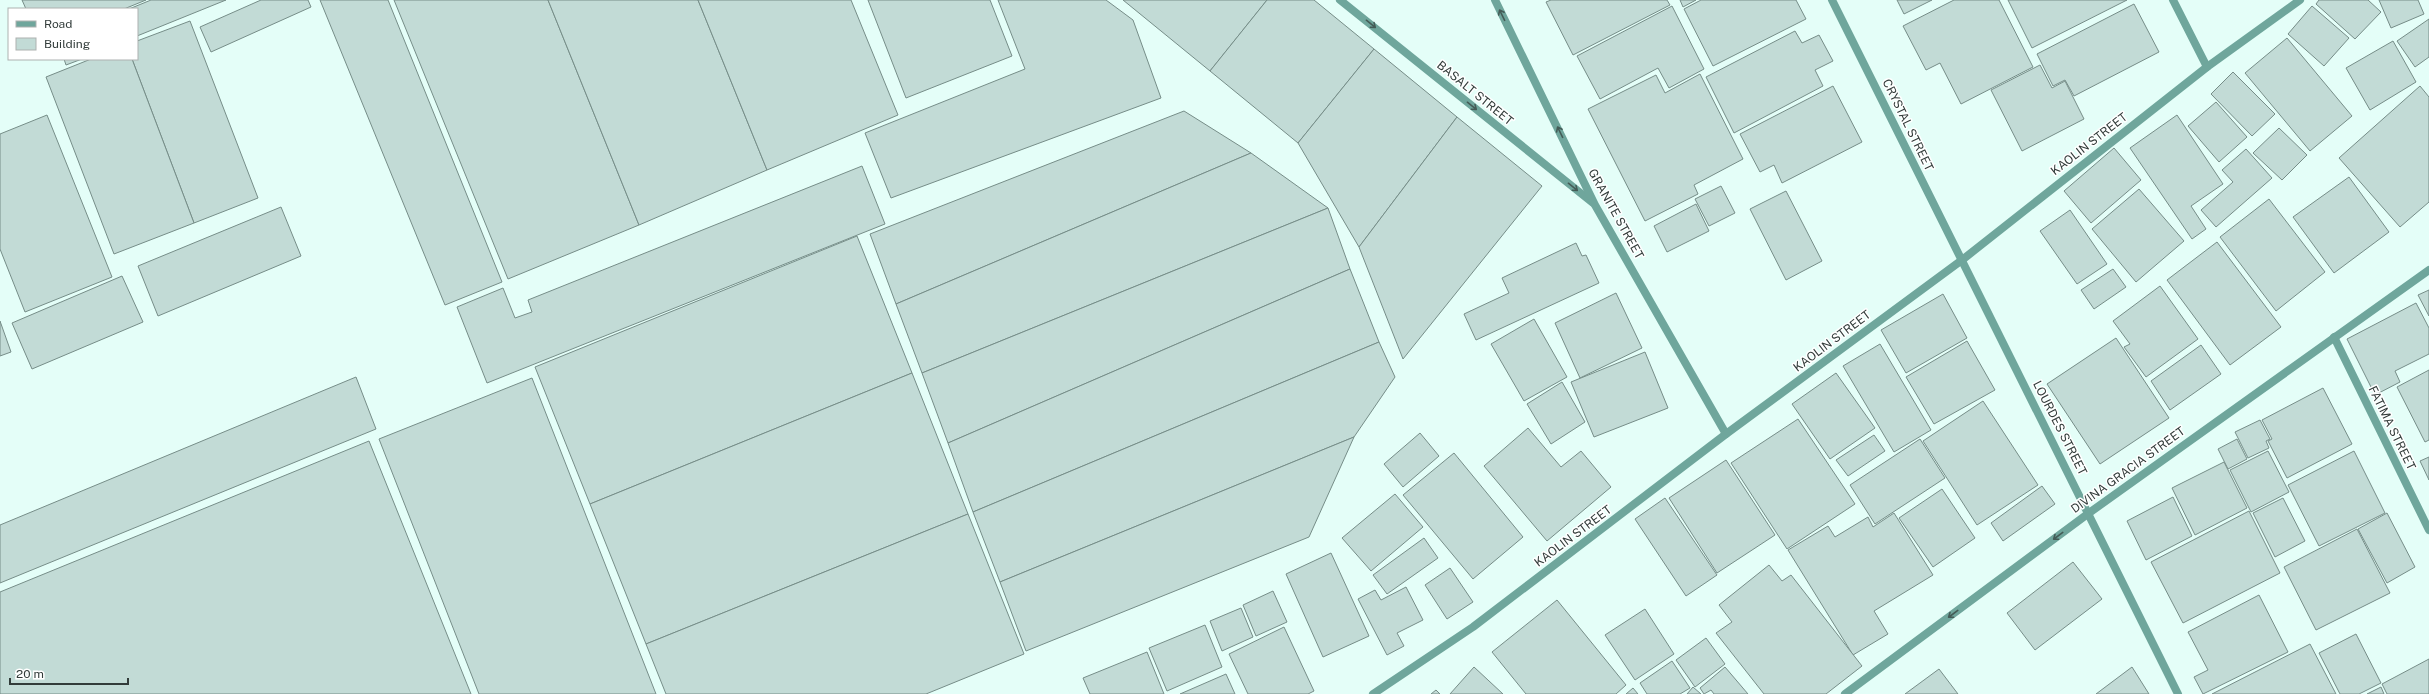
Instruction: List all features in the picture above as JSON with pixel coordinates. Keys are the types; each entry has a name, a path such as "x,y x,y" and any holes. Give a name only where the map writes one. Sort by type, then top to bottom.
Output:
{"street":[{"name":"BASALT STREET","path":"1340,0 1595,205"},
{"name":"GRANITE STREET","path":"1495,0 1595,205 1726,434"},
{"name":"CRYSTAL STREET","path":"1832,0 1962,260"},
{"path":"2173,0 2207,67"},
{"name":"KAOLIN STREET","path":"1373,694 1473,627 1726,434 1962,260 2207,67 2300,0"},
{"name":"LOURDES STREET","path":"1962,260 2178,694"},
{"name":"DIVINA GRACIA STREET","path":"1845,694 2089,513 2429,270"},
{"name":"FATIMA STREET","path":"2334,337 2429,530"}],"building":[{"path":"22,0 146,0 126,8 26,8"},
{"path":"151,0 226,0 138,36 138,8 131,8"},
{"path":"261,0 308,0 311,7 211,52 200,27"},
{"path":"320,0 388,0 502,282 445,305"},
{"path":"394,0 548,0 639,225 508,279"},
{"path":"548,0 698,0 767,170 639,225"},
{"path":"698,0 851,0 898,115 767,170"},
{"path":"868,0 990,0 1012,56 906,98"},
{"path":"998,0 1106,0 1133,20 1161,98 891,198 865,133 1025,69"},
{"path":"1123,0 1267,0 1210,71"},
{"path":"1267,0 1314,0 1374,49 1298,143 1210,71"},
{"path":"1551,0 1667,0 1670,5 1573,55 1546,2"},
{"path":"1680,0 1696,0 1683,7"},
{"path":"1701,0 1796,0 1806,19 1713,66 1684,9"},
{"path":"1897,0 1932,0 1904,14"},
{"path":"1954,0 1999,0 2033,67 1961,104 1940,63 1926,70 1903,26"},
{"path":"2008,0 2127,0 2032,48"},
{"path":"2319,0 2368,0 2381,12 2355,39 2316,4"},
{"path":"2379,0 2418,0 2424,14 2391,28"},
{"path":"2134,4 2159,52 2074,96 2065,80 2053,86 2037,54"},
{"path":"1672,6 1704,69 1669,88 1658,68 1600,99 1577,56"},
{"path":"2312,6 2349,38 2324,66 2288,34"},
{"path":"2429,19 2429,57 2415,67 2397,41"},
{"path":"190,21 258,198 194,223 132,60 138,60 138,41"},
{"path":"1795,31 1802,43 1819,35 1833,61 1815,70 1823,86 1734,133 1706,77"},
{"path":"2287,38 2352,116 2310,151 2245,73"},
{"path":"2393,41 2416,82 2370,110 2346,68"},
{"path":"1374,49 1457,117 1359,247 1298,143"},
{"path":"64,60 79,60 66,65"},
{"path":"88,60 132,60 194,223 114,254 46,77"},
{"path":"2040,65 2052,88 2065,81 2084,119 2022,151 1991,90"},
{"path":"2233,72 2275,114 2252,136 2211,94"},
{"path":"1700,74 1743,159 1694,185 1698,194 1645,221 1588,109 1656,75 1665,93"},
{"path":"1833,86 1862,142 1782,183 1774,165 1760,172 1740,134"},
{"path":"2420,86 2429,97 2429,202 2400,227 2339,158"},
{"path":"2216,102 2247,137 2219,162 2188,126"},
{"path":"1184,111 1251,153 896,304 870,234"},
{"path":"47,115 112,277 25,312 0,249 0,134"},
{"path":"2177,115 2223,184 2191,206 2206,229 2192,239 2130,148"},
{"path":"1457,117 1542,186 1403,359 1359,247"},
{"path":"2279,128 2307,155 2282,180 2253,153"},
{"path":"2114,148 2141,180 2091,223 2064,191"},
{"path":"2246,149 2272,178 2216,227 2201,210 2233,182 2222,170"},
{"path":"1251,153 1328,208 922,373 896,304"},
{"path":"862,166 885,224 487,383 457,307 503,288 515,318 532,312 528,300"},
{"path":"2349,177 2389,232 2334,273 2293,217"},
{"path":"1721,186 1735,213 1709,226 1695,199"},
{"path":"2139,189 2184,241 2136,282 2092,229"},
{"path":"1786,191 1822,261 1786,280 1750,209"},
{"path":"2269,199 2325,272 2276,311 2220,237"},
{"path":"1696,204 1709,231 1667,252 1654,226"},
{"path":"281,207 301,256 158,316 138,266"},
{"path":"1328,208 1350,269 948,443 922,373"},
{"path":"2070,210 2107,264 2077,284 2040,231"},
{"path":"857,236 912,373 590,504 535,367"},
{"path":"2217,242 2281,327 2230,365 2167,280"},
{"path":"1576,243 1582,256 1586,255 1599,283 1476,340 1464,314 1509,293 1502,278"},
{"path":"1350,269 1379,342 973,512 948,443"},
{"path":"2113,269 2126,287 2094,309 2081,290"},
{"path":"122,276 143,322 32,369 12,323"},
{"path":"2160,286 2198,339 2146,377 2124,347 2130,344 2113,321"},
{"path":"2429,290 2429,316 2418,295"},
{"path":"1616,293 1642,348 1580,378 1555,323"},
{"path":"1943,294 1967,338 1906,373 1881,330"},
{"path":"2416,303 2429,328 2429,354 2395,371 2400,382 2375,395 2347,339"},
{"path":"1534,319 1567,377 1524,401 1491,344"},
{"path":"0,321 11,352 0,356"},
{"path":"2116,338 2169,418 2100,464 2047,384"},
{"path":"1967,341 1995,390 1934,424 1906,377"},
{"path":"1379,342 1395,377 1354,437 1000,582 973,512"},
{"path":"1880,344 1931,430 1894,452 1843,366"},
{"path":"2201,345 2221,374 2170,410 2151,381"},
{"path":"1645,352 1668,408 1594,437 1571,382"},
{"path":"2429,370 2429,440 2425,442 2397,387"},
{"path":"912,373 968,514 646,644 590,504"},
{"path":"1836,373 1875,428 1830,459 1792,404"},
{"path":"356,377 376,429 0,583 0,525"},
{"path":"532,378 656,694 479,694 379,439"},
{"path":"1562,382 1585,422 1551,444 1527,404"},
{"path":"2323,388 2352,444 2287,478 2268,441 2272,439 2262,420"},
{"path":"1983,401 2038,485 1977,525 1923,441"},
{"path":"1798,419 1855,504 1787,549 1731,463"},
{"path":"2260,420 2270,439 2266,441 2269,448 2248,458 2235,432"},
{"path":"1528,428 1561,467 1581,451 1611,487 1547,541 1484,466"},
{"path":"1420,433 1439,456 1403,487 1384,464"},
{"path":"1874,435 1885,451 1848,476 1836,460"},
{"path":"1354,437 1309,537 1026,651 1000,582"},
{"path":"1920,439 1945,478 1875,524 1850,485"},
{"path":"2237,439 2247,459 2228,469 2218,449"},
{"path":"369,441 471,694 0,694 0,592"},
{"path":"2268,451 2289,492 2251,512 2230,470"},
{"path":"2354,451 2385,513 2319,546 2288,485"},
{"path":"1454,453 1523,537 1473,579 1403,495"},
{"path":"2429,457 2429,480 2420,461"},
{"path":"1726,460 1775,535 1717,573 1669,498"},
{"path":"2224,462 2247,508 2195,535 2172,488"},
{"path":"2042,486 2055,504 2003,541 1991,523"},
{"path":"1942,489 1975,538 1933,567 1899,518"},
{"path":"1395,494 1423,527 1371,571 1342,538"},
{"path":"2173,497 2192,536 2146,560 2127,521"},
{"path":"1665,498 1717,575 1686,596 1635,519"},
{"path":"2283,498 2305,541 2275,557 2253,513"},
{"path":"2249,511 2280,573 2183,623 2151,562"},
{"path":"1894,513 1933,575 1874,611 1888,634 1853,655 1788,550 1828,526 1835,537 1868,517 1873,527"},
{"path":"2387,513 2415,567 2387,583 2358,529"},
{"path":"968,514 1024,654 926,694 666,694 646,644"},
{"path":"2357,529 2390,593 2316,630 2284,567"},
{"path":"1424,538 1438,558 1387,594 1373,575"},
{"path":"1331,553 1369,636 1323,657 1286,574"},
{"path":"2073,562 2102,599 2035,650 2007,613"},
{"path":"1769,565 1782,581 1791,575 1862,666 1826,694 1764,694 1716,633 1732,622 1719,605"},
{"path":"1450,568 1473,602 1447,619 1425,585"},
{"path":"1406,587 1423,620 1397,633 1404,646 1387,655 1358,599 1375,590 1381,600"},
{"path":"1273,591 1287,622 1256,636 1243,605"},
{"path":"2259,595 2288,652 2203,694 2194,677 2208,670 2188,632"},
{"path":"1557,600 1626,685 1616,694 1526,694 1492,652"},
{"path":"1241,608 1253,637 1222,651 1210,621"},
{"path":"1645,609 1674,654 1635,680 1605,635"},
{"path":"1205,625 1222,667 1167,691 1149,648"},
{"path":"1284,627 1314,691 1308,694 1248,694 1229,654"},
{"path":"2356,634 2381,683 2359,694 2340,694 2319,653"},
{"path":"1706,638 1725,664 1695,687 1676,660"},
{"path":"2310,644 2336,694 2212,694"},
{"path":"1147,652 1164,694 1090,694 1083,678"},
{"path":"2429,659 2429,694 2387,694 2382,684"},
{"path":"1672,661 1690,688 1680,694 1647,694 1640,683"},
{"path":"1474,667 1503,694 1450,694"},
{"path":"1725,667 1748,694 1714,694 1711,690 1704,694 1700,688"},
{"path":"2132,667 2149,694 2096,694"},
{"path":"1939,669 1958,694 1905,694"},
{"path":"1226,674 1235,694 1180,694"},
{"path":"1693,687 1701,694 1687,694"},
{"path":"2381,687 2384,694 2367,694"},
{"path":"1633,688 1638,694 1626,694"},
{"path":"1436,690 1440,694 1431,694"}]}
